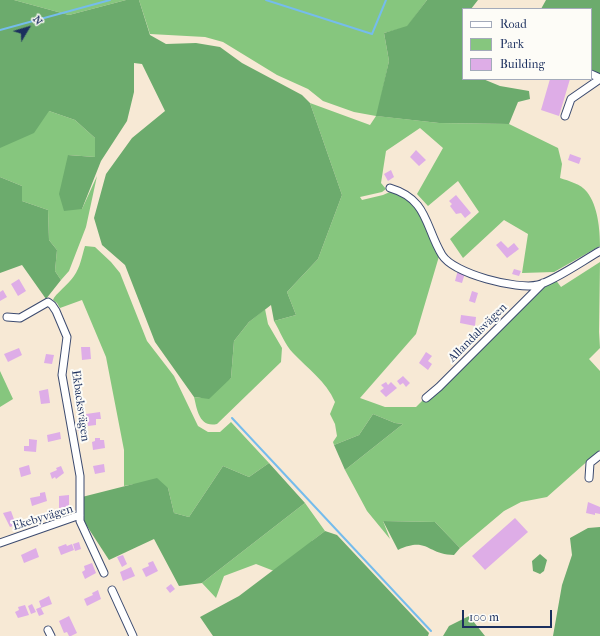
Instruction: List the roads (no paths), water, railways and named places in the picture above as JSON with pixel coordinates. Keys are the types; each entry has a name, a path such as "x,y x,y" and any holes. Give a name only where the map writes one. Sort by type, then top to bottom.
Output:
{"street":[{"path":"565,116 571,99 600,78"},
{"name":"Allandalsvägen","path":"390,188 402,192 417,203 429,223 442,255 449,263 476,276 521,286 538,285 600,252"},
{"name":"Allandalsvägen","path":"426,398 439,387 544,282"},
{"name":"Ekbacksvägen","path":"7,317 20,318 48,302 56,311 67,337 62,375 80,476 80,515"},
{"path":"589,478 590,463 600,455"},
{"name":"Ekebyvägen","path":"0,543 80,515 80,522 104,573"},
{"path":"112,590 131,636"}],"waterway":[{"path":"0,30 110,0"},
{"path":"266,0 372,34 386,0"},
{"path":"232,418 431,631"}]}
